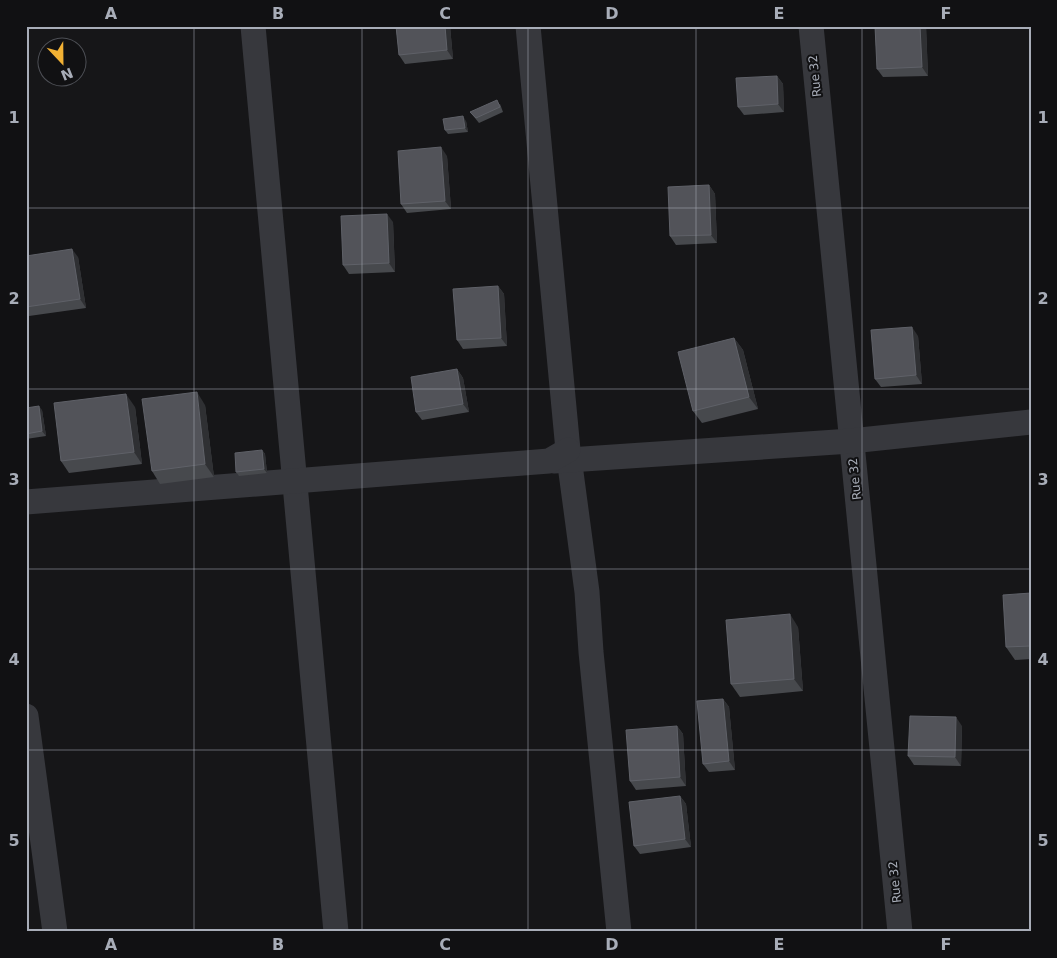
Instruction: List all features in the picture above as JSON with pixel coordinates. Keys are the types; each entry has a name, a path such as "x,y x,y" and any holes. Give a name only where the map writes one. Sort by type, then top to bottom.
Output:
{"street":[{"path":"253,26 336,932"},
{"path":"528,26 562,457 587,592 593,671 620,932"},
{"name":"Rue 32","path":"811,26 900,932"},
{"path":"26,502 562,457 851,441 1031,422"},
{"path":"26,716 55,932"}],"building":[{"path":"396,26 445,26 447,50 399,55"},
{"path":"875,26 920,26 922,67 877,69"},
{"path":"777,76 778,104 738,107 736,78"},
{"path":"497,100 500,107 476,118 470,112"},
{"path":"463,116 465,128 445,130 443,119"},
{"path":"441,147 445,201 401,204 398,151"},
{"path":"709,185 711,235 670,236 668,187"},
{"path":"387,214 389,263 343,265 341,216"},
{"path":"72,249 80,299 26,307 26,256"},
{"path":"498,286 501,338 457,340 453,289"},
{"path":"912,327 916,375 875,379 871,330"},
{"path":"734,338 749,397 693,411 678,352"},
{"path":"457,369 463,404 416,412 411,377"},
{"path":"197,392 205,464 152,471 142,399"},
{"path":"126,394 134,452 61,461 54,403"},
{"path":"39,406 42,431 26,434 26,408"},
{"path":"262,450 264,469 236,472 235,453"},
{"path":"1031,593 1031,646 1006,647 1003,595"},
{"path":"790,614 794,679 731,684 726,620"},
{"path":"723,699 729,761 703,764 697,701"},
{"path":"910,716 956,717 955,757 908,756"},
{"path":"677,726 680,777 630,781 626,730"},
{"path":"680,796 685,839 634,846 629,802"}]}
